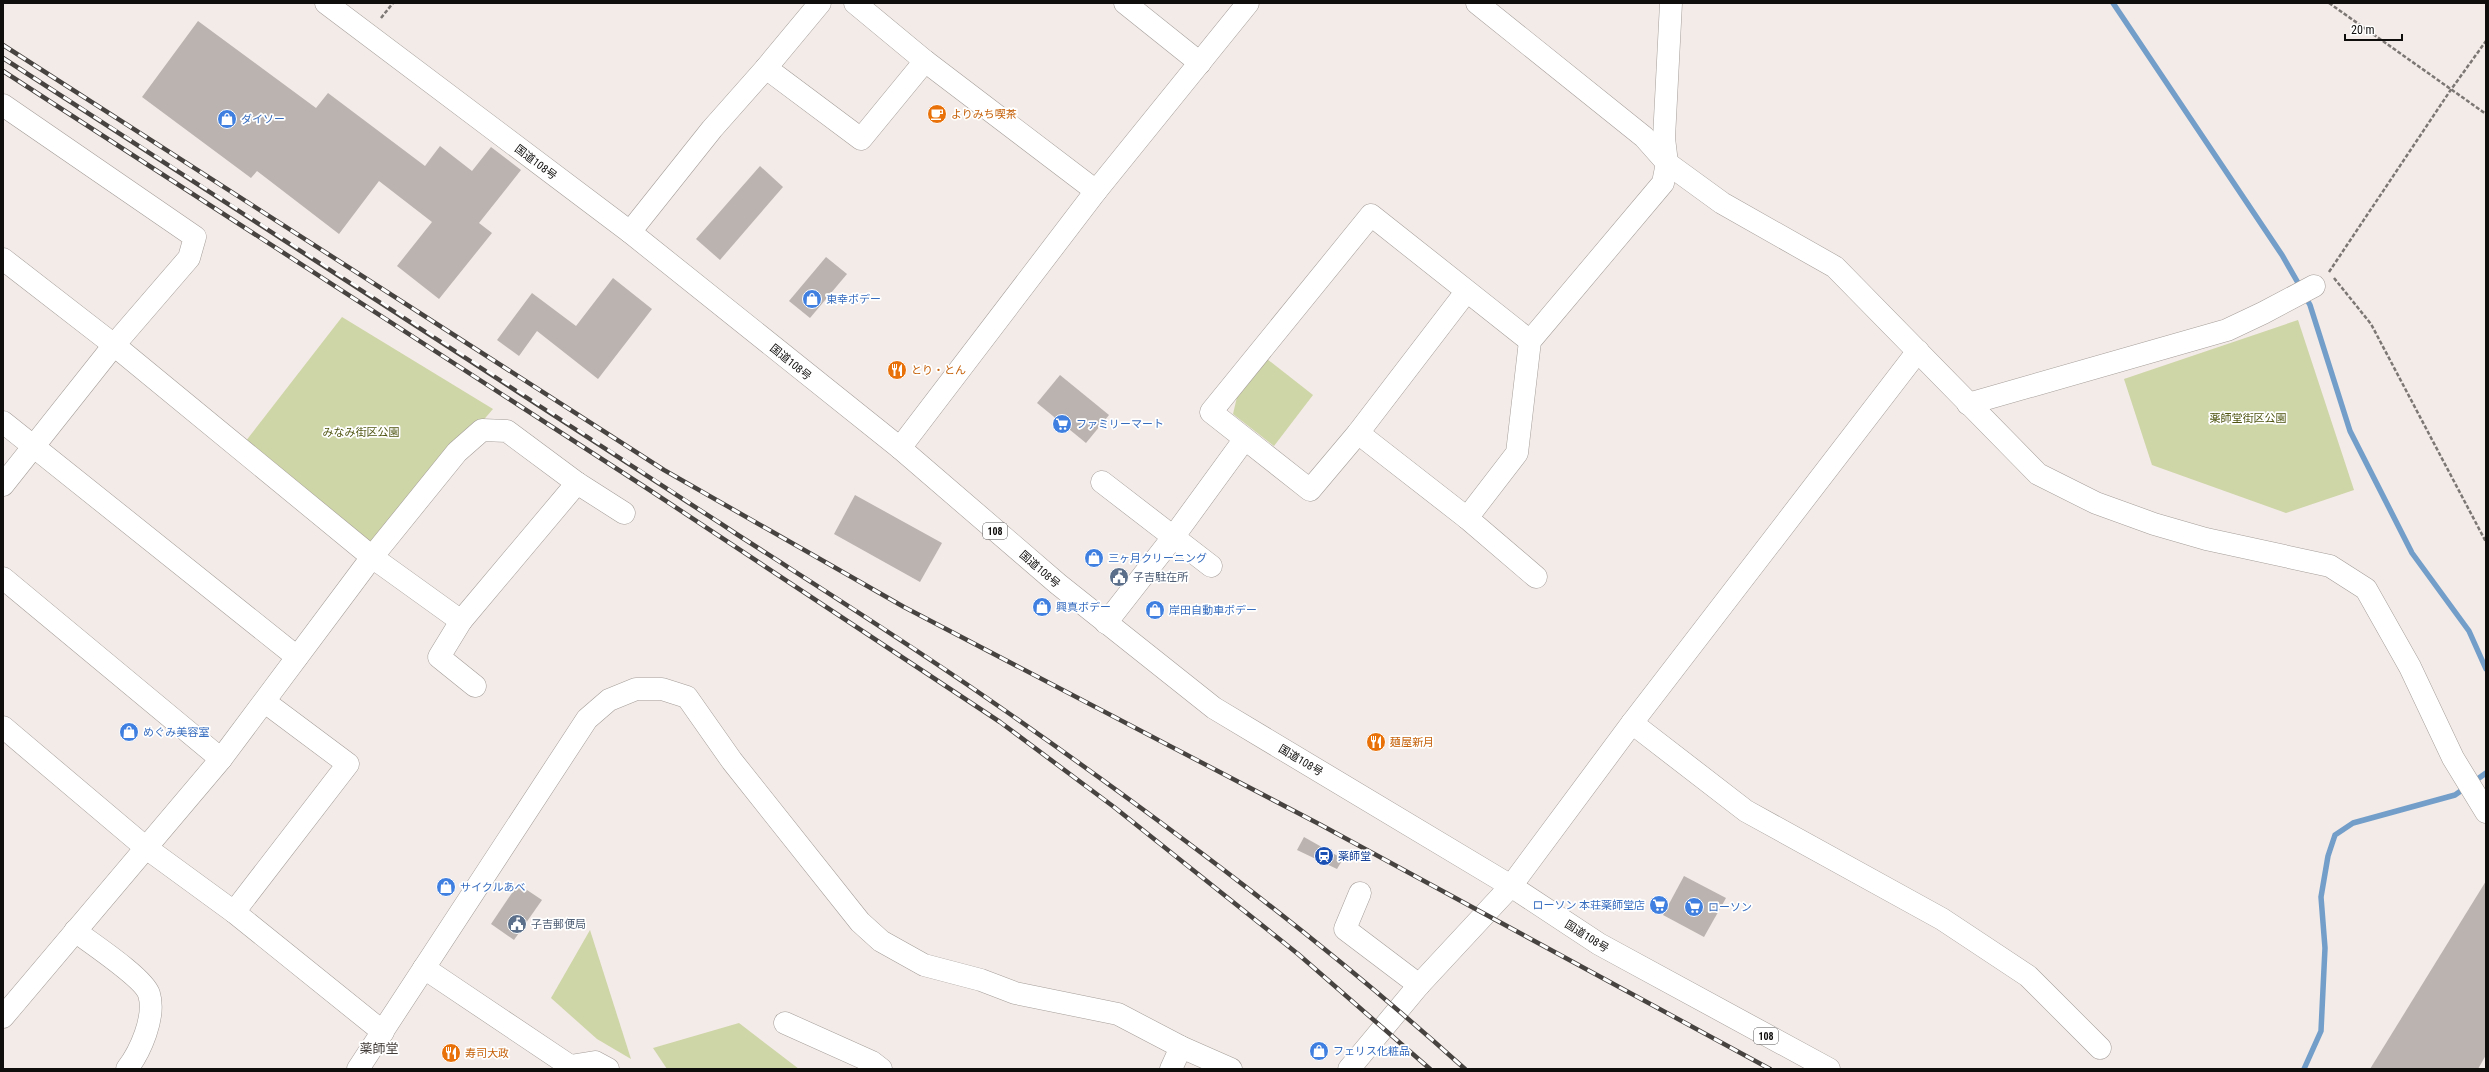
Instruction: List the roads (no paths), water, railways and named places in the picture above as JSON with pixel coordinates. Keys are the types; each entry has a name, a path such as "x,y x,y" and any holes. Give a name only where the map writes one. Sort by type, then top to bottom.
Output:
{"main road":[{"name":"国道108号","path":"326,3 630,232 900,448 1058,584 1214,708 1511,886 1599,944 1829,1069"},
{"path":"630,232 712,129 766,68 820,3"},
{"path":"855,3 925,61 1096,191"},
{"path":"1125,3 1200,63"},
{"path":"900,448 1096,191 1248,3"},
{"path":"1477,3 1644,137 1667,163 1722,203 1835,267 2038,474 2096,503 2154,524 2206,539 2330,566 2366,589 2410,667 2453,758 2486,812"},
{"path":"1467,518 1517,453 1530,341 1663,183 1667,163 1664,138 1671,3"},
{"path":"766,68 861,139 925,61"},
{"path":"3,105 195,237 188,258 114,345 3,485"},
{"path":"1466,292 1358,433 1310,490 1244,440 1211,412 1371,215 1466,292 1530,341"},
{"path":"3,259 114,345 372,557 461,621"},
{"path":"1968,404 2226,330 2264,314 2286,300 2314,286"},
{"path":"1349,1069 1419,985 1511,886 1632,723 1918,351"},
{"path":"3,422 297,657"},
{"path":"5,1012 75,932 145,846 221,759 372,557 457,452 482,430 507,431 577,483 624,513"},
{"path":"1358,433 1467,518 1536,577"},
{"path":"1106,623 1174,536 1244,440"},
{"path":"1102,482 1211,566"},
{"path":"475,686 439,657 461,621 577,483"},
{"path":"3,578 221,759"},
{"path":"358,1069 587,719 609,700 636,689 662,689 687,698 732,761 860,922 881,941 924,965 981,980 1015,993 1118,1014 1181,1047 1231,1069"},
{"path":"234,912 348,764 265,702"},
{"path":"1632,723 1746,811 1942,919 2028,976 2100,1048"},
{"path":"3,727 145,846 234,912 383,1032"},
{"path":"1360,893 1345,929 1419,985"},
{"path":"75,932 126,968 149,994 150,1017 134,1060 127,1069"},
{"path":"424,968 569,1067 595,1062 608,1069"},
{"path":"785,1023 872,1062 882,1069"},
{"path":"1171,1069 1181,1047"}],"waterway":[{"path":"2113,3 2282,255 2301,288"},
{"path":"2305,296 2310,305 2350,431 2412,553 2469,631 2486,669"},
{"path":"2472,783 2486,773"},
{"path":"2304,1069 2321,1031 2325,948 2321,897 2328,856 2335,835 2353,823 2455,795 2465,788"}],"railway":[{"path":"3,45 664,470 904,607 1321,825 1770,1069"},
{"path":"3,58 463,355 974,689 1125,796 1241,883 1355,974 1465,1069"},
{"path":"3,71 648,489 1000,722 1114,807 1298,954 1430,1069"}],"place":[{"name":"よりみち喫茶","path":"937,114"},
{"name":"ダイソー","path":"227,119"},
{"name":"東幸ボデー","path":"812,299"},
{"name":"とり・とん","path":"897,370"},
{"name":"ファミリーマート","path":"1062,424"},
{"name":"三ヶ月クリーニング","path":"1094,558"},
{"name":"子吉駐在所","path":"1119,577"},
{"name":"興真ボデー","path":"1042,607"},
{"name":"岸田自動車ボデー","path":"1155,610"},
{"name":"めぐみ美容室","path":"129,732"},
{"name":"麺屋新月","path":"1376,742"},
{"name":"薬師堂","path":"1324,856"},
{"name":"サイクルあべ","path":"446,887"},
{"name":"ローソン 本荘薬師堂店","path":"1659,905"},
{"name":"ローソン","path":"1694,907"},
{"name":"子吉郵便局","path":"517,924"},
{"name":"フェリス化粧品","path":"1319,1051"},
{"name":"寿司大政","path":"451,1053"}],"district":[{"name":"薬師堂","path":"379,1048"}],"park label":[{"name":"薬師堂街区公園","path":"2248,418"},
{"name":"みなみ街区公園","path":"361,432"}]}
